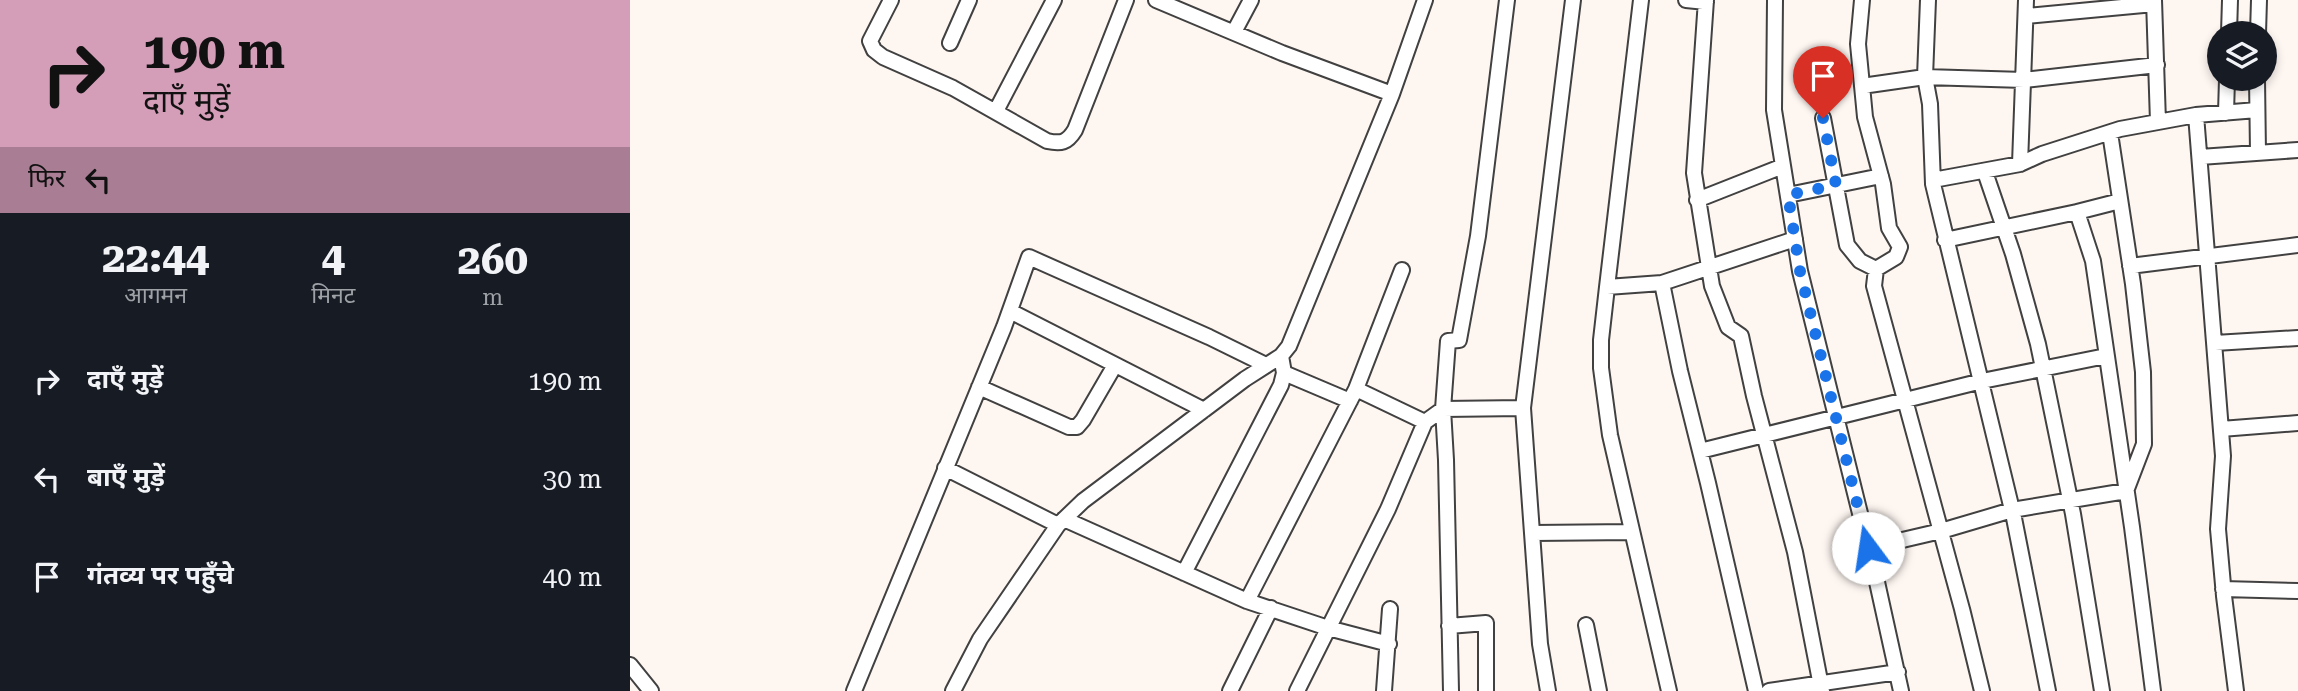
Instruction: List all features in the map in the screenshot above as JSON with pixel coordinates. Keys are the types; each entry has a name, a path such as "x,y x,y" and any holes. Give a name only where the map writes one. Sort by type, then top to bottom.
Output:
{"street":[{"path":"891,0 873,32 870,41 874,50 883,57 953,88 1047,141 1060,144 1069,140 1126,0"},
{"path":"950,43 970,0"},
{"path":"996,111 1054,0"},
{"path":"1156,0 1282,53 1392,94"},
{"path":"1234,32 1251,0"},
{"path":"953,691 980,639 1061,522 1083,501 1204,410 1282,356 1289,346 1392,94 1425,0"},
{"path":"1451,691 1443,409 1448,341 1459,340 1478,236 1507,0"},
{"path":"1548,691 1540,644 1523,408 1573,0"},
{"path":"1641,0 1601,340 1601,368 1610,435 1669,691"},
{"path":"1686,0 1706,1 1694,173 1712,286 1728,327 1741,336 1795,552 1821,687"},
{"path":"1775,0 1774,110 1800,271 1901,691"},
{"path":"1862,0 1858,44 1865,117 1881,176 1889,228 1900,247 1896,257 1875,269 1873,277 1982,691"},
{"path":"1928,0 1926,76 1930,104 1933,180 1945,240 2012,510 2048,691"},
{"path":"2020,164 2026,0"},
{"path":"2229,21 2230,0"},
{"path":"2258,21 2259,0"},
{"path":"2025,16 2154,2 2158,122"},
{"path":"1862,86 1926,76 2024,80 2158,65"},
{"path":"2226,113 2227,91"},
{"path":"2257,91 2258,153"},
{"path":"1933,180 2020,164 2110,132 2196,115 2257,110"},
{"path":"2196,115 2223,456 2218,529 2236,691"},
{"path":"1823,118 1847,245 1860,261 1875,269"},
{"path":"2110,132 2143,372 2144,444 2126,491"},
{"path":"2200,157 2298,150"},
{"path":"1697,200 1783,166"},
{"path":"1986,172 2013,254 2043,368 2070,499 2102,691"},
{"path":"1788,195 1881,176"},
{"path":"1945,240 2120,201"},
{"path":"2077,212 2093,261 2153,691"},
{"path":"1607,287 1662,283 1795,239"},
{"path":"2130,266 2298,245"},
{"path":"854,691 1030,257 1266,365"},
{"path":"1247,601 1353,395 1402,270"},
{"path":"1662,283 1680,371 1756,691"},
{"path":"1010,311 1204,410"},
{"path":"2215,343 2298,338"},
{"path":"1184,573 1281,385 1284,373 1282,356"},
{"path":"1700,451 1982,381 2106,356"},
{"path":"979,387 1069,427 1077,427 1115,365"},
{"path":"1284,373 1425,422"},
{"path":"1297,691 1388,509 1425,422 1443,409 1523,408"},
{"path":"2221,429 2298,424"},
{"path":"945,468 1061,522 1247,601 1328,628 1389,644"},
{"path":"1868,548 1941,531 2012,510 2126,491"},
{"path":"1533,533 1632,532"},
{"path":"2223,589 2298,591"},
{"path":"1230,691 1270,608"},
{"path":"1384,691 1390,609"},
{"path":"1449,626 1486,623 1486,691"},
{"path":"1586,625 1599,691"},
{"path":"630,665 651,691"},
{"path":"1769,691 1821,687 1898,672"}],"route":[{"path":"1823,118 1836,185 1788,195 1800,271 1868,548"}]}
